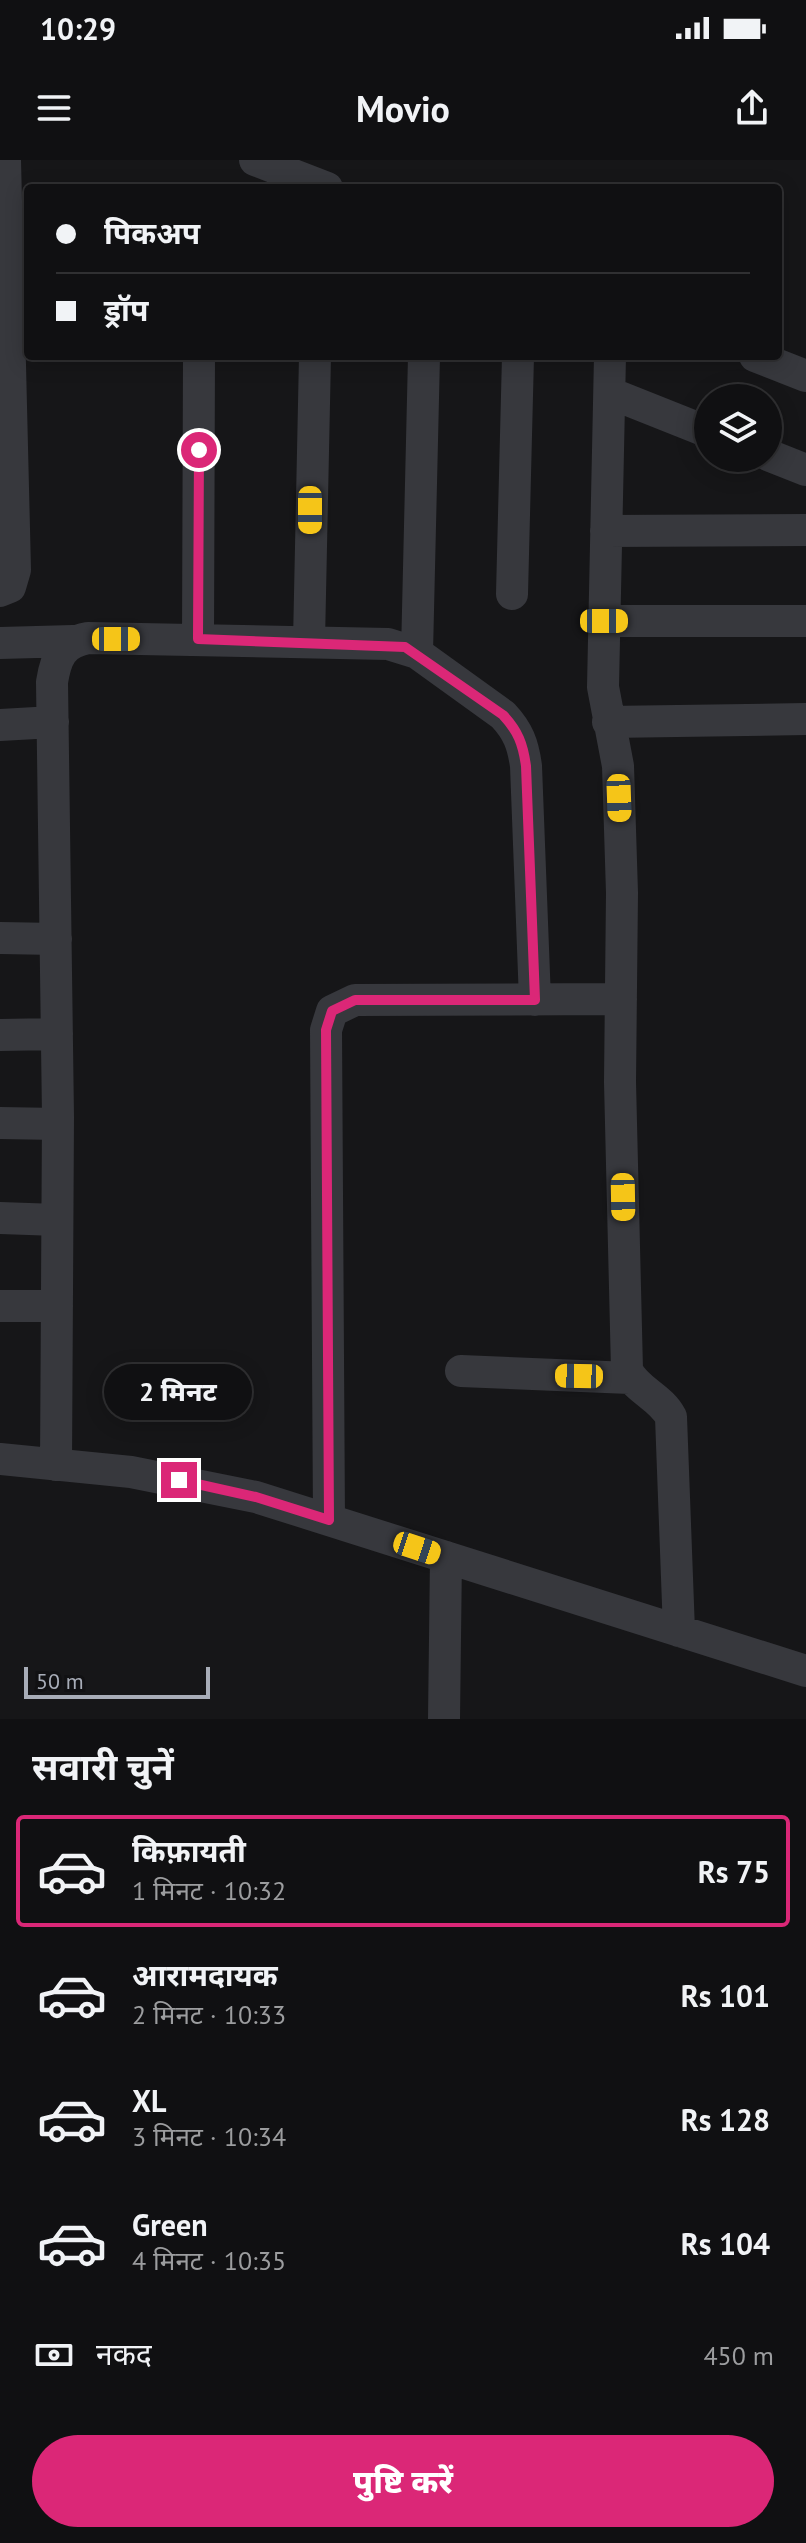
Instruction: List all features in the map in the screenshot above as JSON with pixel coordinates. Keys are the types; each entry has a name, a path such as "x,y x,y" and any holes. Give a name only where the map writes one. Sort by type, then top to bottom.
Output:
{"street":[{"path":"0,591 10,587 14,580 6,446 5,160"},
{"path":"255,160 315,184"},
{"path":"198,639 199,360"},
{"path":"309,642 315,360"},
{"path":"417,653 424,360"},
{"path":"512,594 518,360"},
{"path":"610,360 603,687 618,766 620,1082 627,1370 630,1378 666,1407 671,1417 679,1631"},
{"path":"765,360 806,376"},
{"path":"610,393 694,426"},
{"path":"782,461 806,470"},
{"path":"606,531 806,530"},
{"path":"604,621 806,621"},
{"path":"0,643 88,638 198,639 388,644 417,653 503,715 515,728 523,744 535,1000"},
{"path":"56,1465 58,1124 53,722 55,664 61,651 73,641"},
{"path":"608,722 806,719"},
{"path":"0,725 53,722"},
{"path":"0,938 56,939"},
{"path":"329,1520 326,1030 332,1011 355,1000 621,999"},
{"path":"0,1035 57,1034"},
{"path":"0,1123 58,1124"},
{"path":"0,1218 57,1220"},
{"path":"0,1306 57,1306"},
{"path":"461,1371 630,1378"},
{"path":"0,1459 131,1472 203,1484 329,1520 806,1671"},
{"path":"444,1719 446,1557"}],"route":[{"path":"179,1480 256,1497 329,1520 326,1030 332,1011 341,1004 355,1000 535,1000 526,766 523,744 515,728 503,715 405,647 198,639 199,450"}]}
